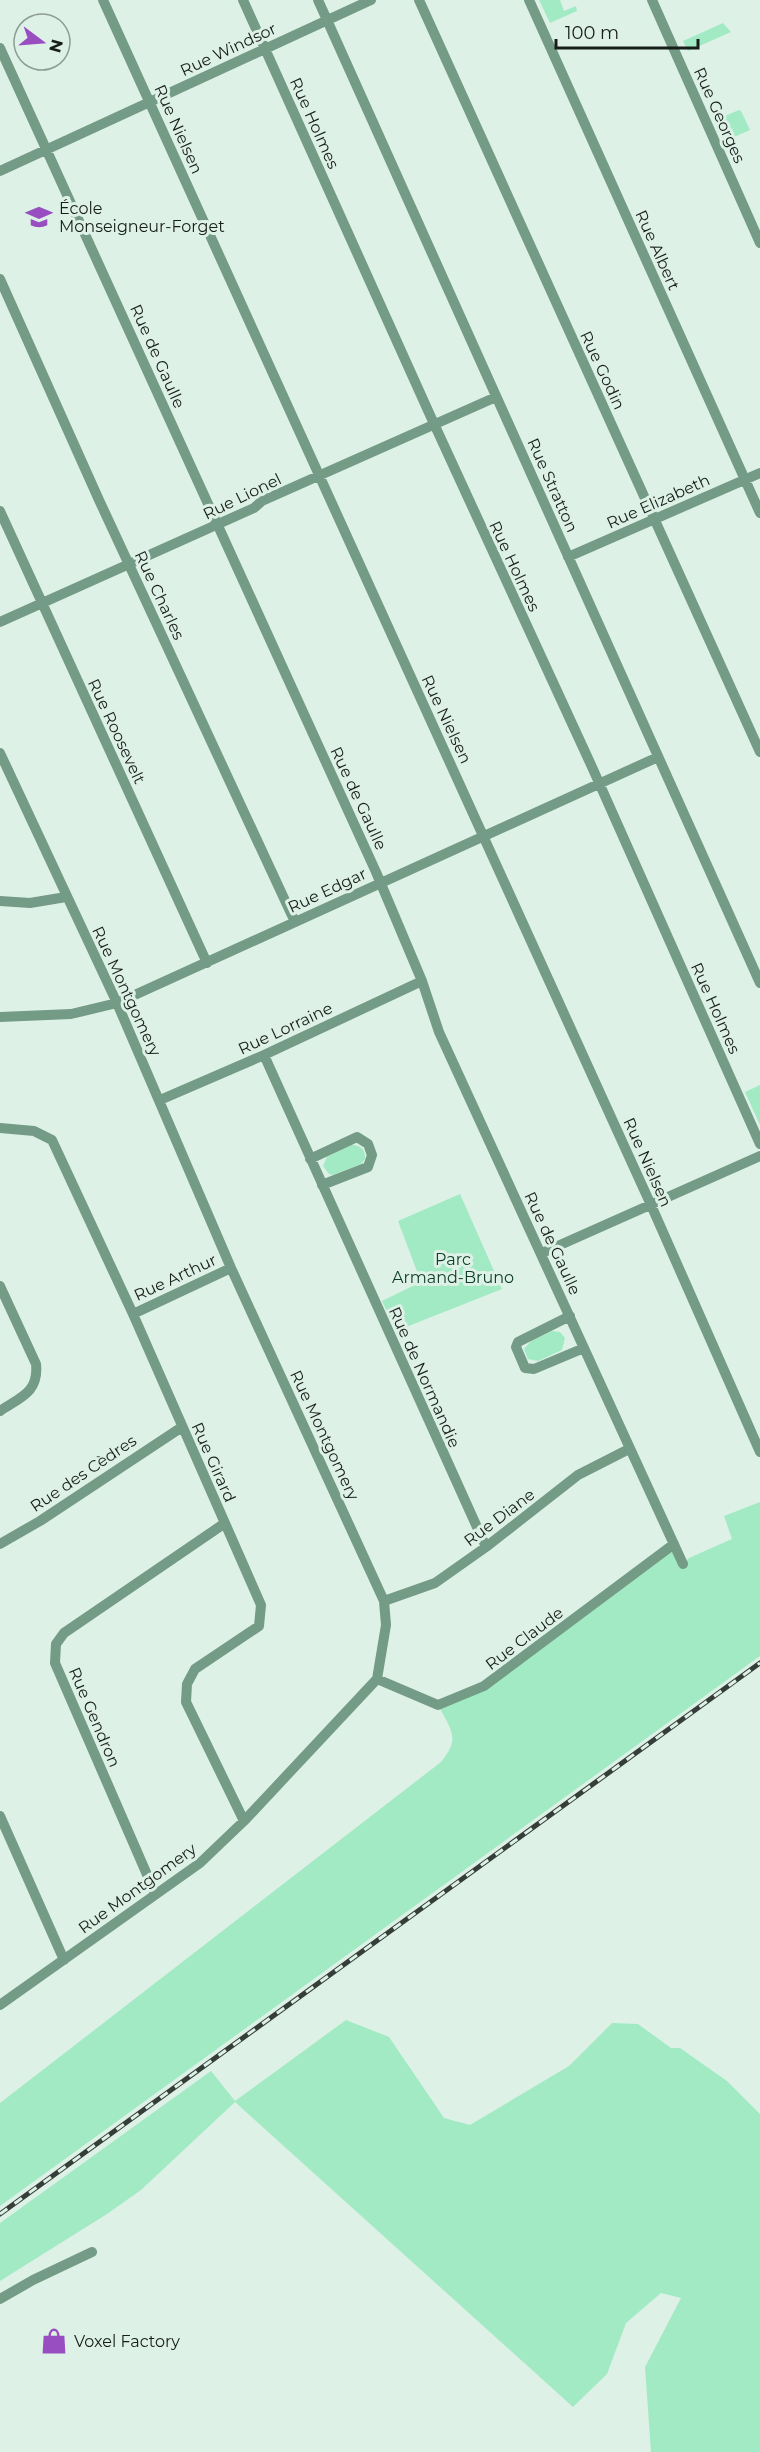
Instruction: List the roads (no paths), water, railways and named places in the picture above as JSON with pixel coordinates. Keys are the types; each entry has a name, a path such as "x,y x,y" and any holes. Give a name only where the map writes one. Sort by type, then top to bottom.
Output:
{"street":[{"name":"Rue Nielsen","path":"103,0 651,1205 760,1452"},
{"name":"Rue Holmes","path":"243,0 760,1144"},
{"name":"Rue Stratton","path":"318,0 760,983"},
{"name":"Rue Windsor","path":"0,171 371,0"},
{"name":"Rue Godin","path":"418,0 760,752"},
{"name":"Rue Albert","path":"529,0 760,513"},
{"name":"Rue Georges","path":"652,0 760,243"},
{"name":"Rue de Gaulle","path":"0,48 380,882 422,981 439,1032 683,1564"},
{"name":"Rue Charles","path":"0,279 295,922"},
{"name":"Rue Lionel","path":"0,622 254,508 262,501 496,397"},
{"name":"Rue Elizabeth","path":"568,557 760,472"},
{"name":"Rue Roosevelt","path":"0,511 207,963"},
{"name":"Rue Montgomery","path":"0,753 117,1003 231,1268 384,1601 387,1625 377,1679 244,1821 200,1863 0,2006"},
{"name":"Rue Edgar","path":"0,1017 71,1014 117,1003 658,757"},
{"path":"0,901 30,903 66,897"},
{"name":"Rue Lorraine","path":"160,1100 264,1055 422,981"},
{"name":"Rue de Normandie","path":"264,1055 486,1547"},
{"name":"Rue Girard","path":"0,1128 34,1131 52,1140 133,1314 261,1605 259,1626 195,1669 187,1684 186,1702 244,1821"},
{"path":"310,1159 357,1137 369,1144 372,1155 368,1167 322,1185"},
{"path":"542,1253 760,1156"},
{"name":"Rue Arthur","path":"133,1314 231,1268"},
{"path":"0,1286 36,1364 37,1377 31,1390 0,1410"},
{"path":"570,1316 518,1342 516,1347 525,1368 534,1369 584,1348"},
{"name":"Rue des Cèdres","path":"0,1544 40,1521 182,1427"},
{"name":"Rue Diane","path":"384,1601 435,1583 486,1547 578,1475 629,1449"},
{"name":"Rue Gendron","path":"155,1893 55,1663 56,1644 64,1633 225,1522"},
{"name":"Rue Claude","path":"377,1679 438,1705 484,1686 674,1544"},
{"path":"0,1816 64,1960"},
{"path":"0,2299 33,2280 92,2252"}],"railway":[{"path":"0,2214 760,1663"}],"place":[{"name":"École Monseigneur-Forget","path":"39,217"},
{"name":"Voxel Factory","path":"54,2341"}],"park label":[{"name":"Parc Armand-Bruno","path":"453,1268"}]}
